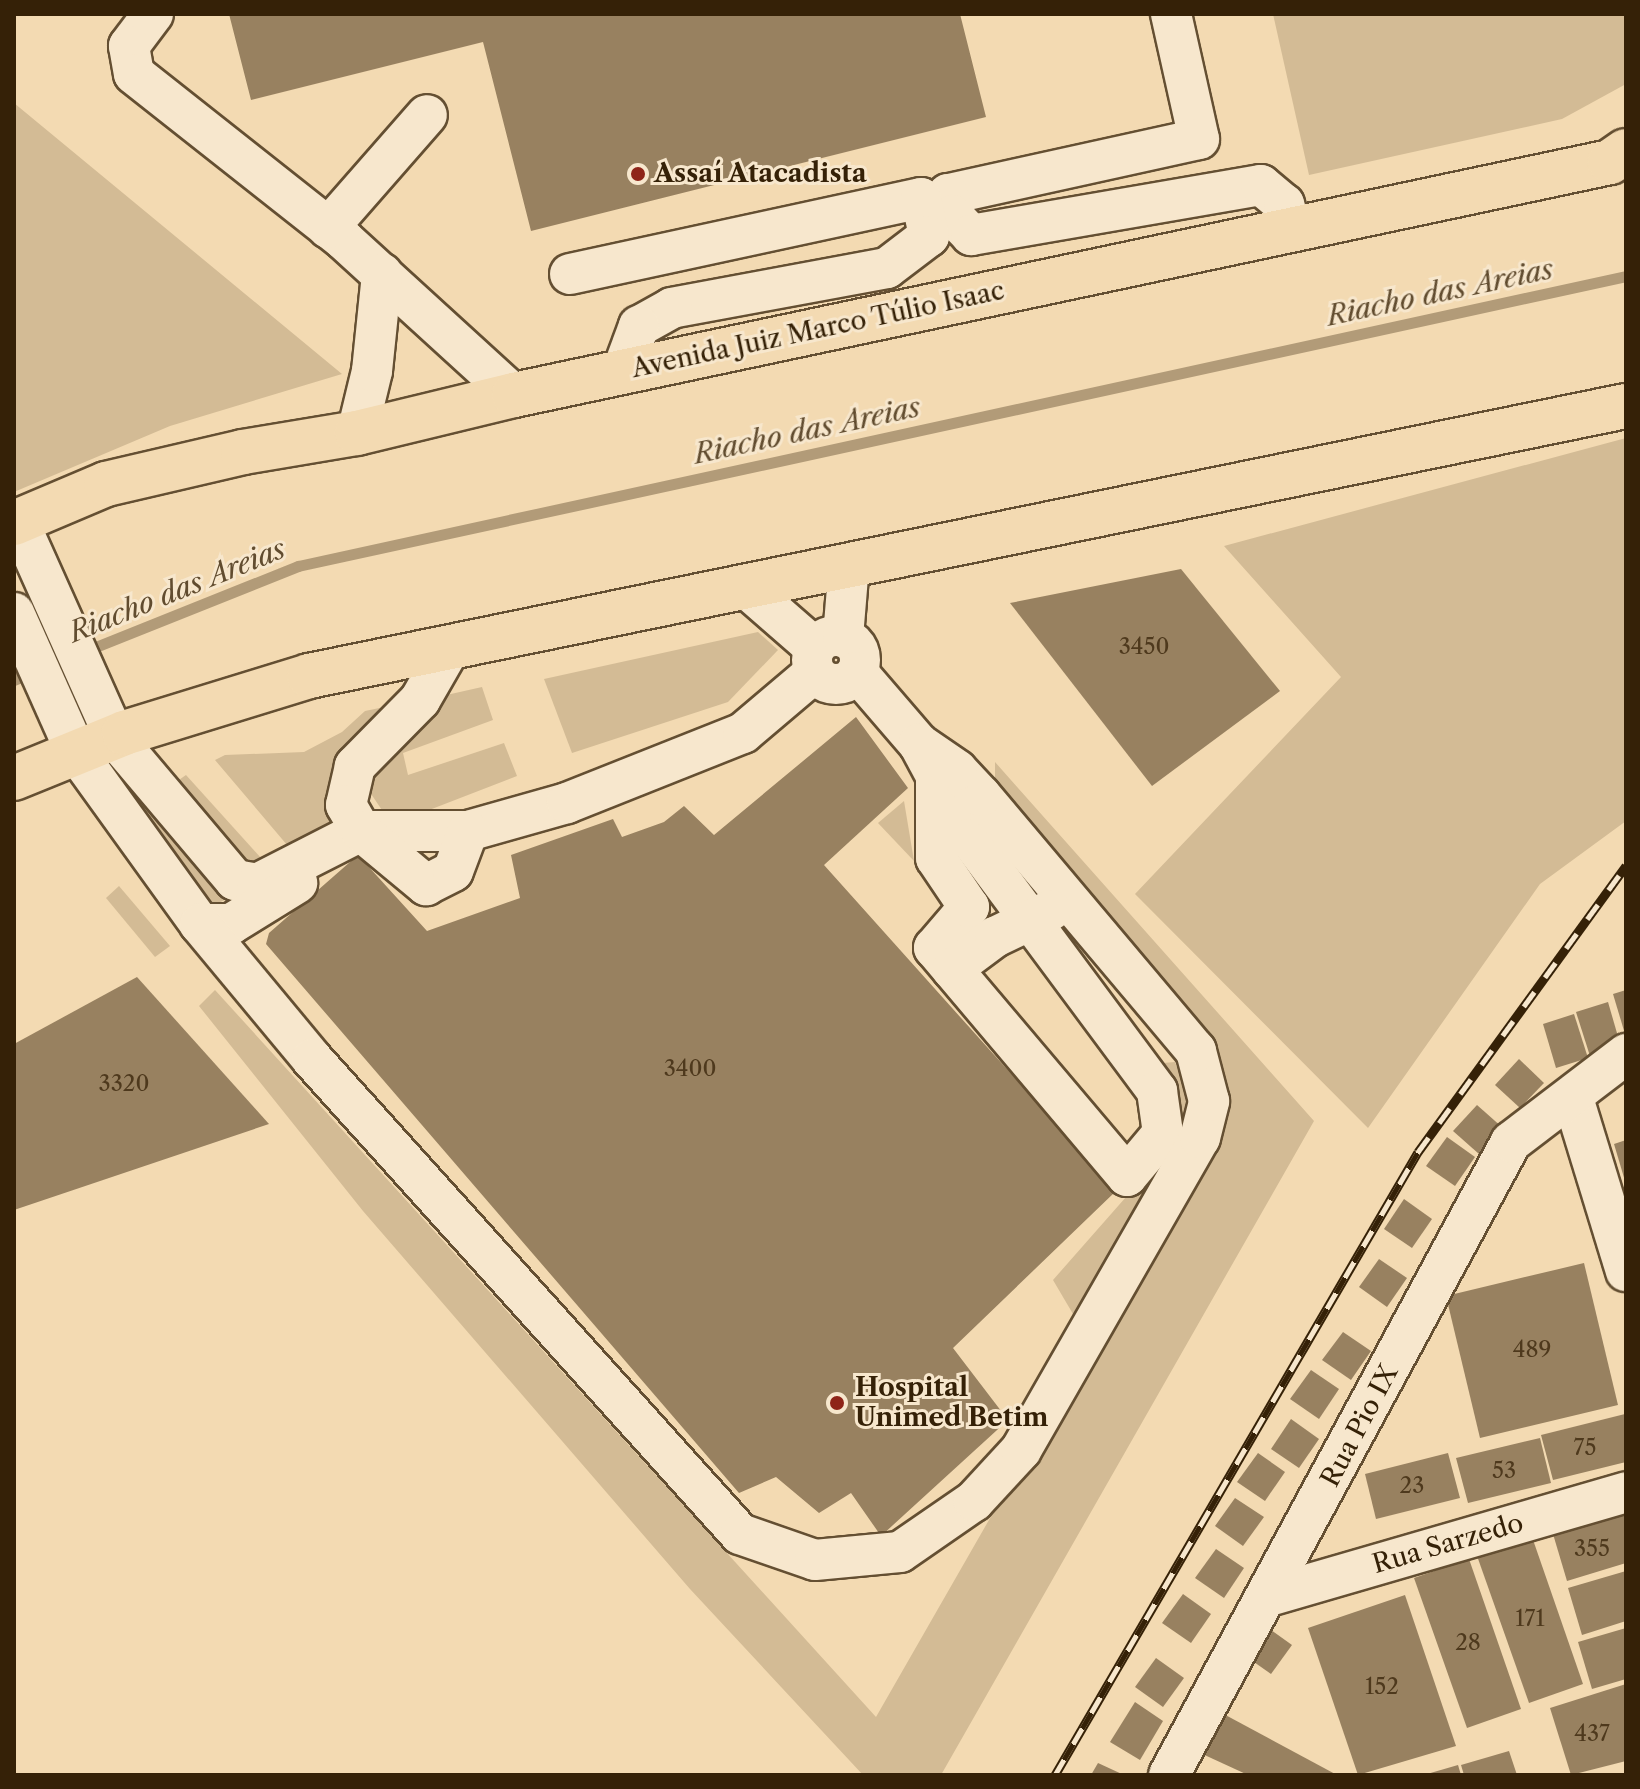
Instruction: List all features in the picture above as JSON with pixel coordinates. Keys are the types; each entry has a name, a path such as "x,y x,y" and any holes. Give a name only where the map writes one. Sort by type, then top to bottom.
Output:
{"main road":[{"name":"Avenida Juiz Marco Túlio Isaac","path":"16,522 106,484 243,452 357,433 514,395 1610,162 1626,151"},
{"path":"14,778 90,735 309,676 1626,406"}],"street":[{"path":"153,14 129,46 134,74 328,228 514,395"},
{"path":"570,274 1199,139 1171,14"},
{"path":"328,228 427,115"},
{"path":"934,196 971,235 1261,185 1284,204 1291,229"},
{"path":"622,372 639,326 672,308 887,268 929,236 934,196"},
{"path":"357,433 372,371 382,274"},
{"path":"16,522 37,564 90,735 235,880 257,884 366,835"},
{"path":"451,646 420,700 355,766 346,805 366,835 426,885 453,871 468,831 567,803 743,733 832,657 849,564"},
{"path":"14,613 90,735 200,924 312,1059 705,1500 740,1534 815,1560 900,1552 974,1501 1021,1450 1200,1138 1209,1101 1196,1051 957,770 919,744 832,657 744,586"},
{"path":"919,744 970,839 1157,1091 1163,1133 1127,1176 934,948 969,907 936,858 936,779"},
{"path":"200,924 231,924 366,835"},
{"path":"952,969 995,937 1030,922 1068,900"},
{"name":"Rua Pio IX","path":"1169,1775 1269,1596 1511,1142 1573,1098 1626,1054"},
{"path":"1573,1098 1626,1271"},
{"name":"Rua Sarzedo","path":"1269,1596 1626,1492"}],"shaded area":[{"path":"1273,14 1626,14 1626,84 1562,119 1309,175"},
{"path":"14,103 342,374 170,426 14,492"},
{"path":"1626,438 1626,821 1540,884 1368,1128 1135,894 1341,677 1224,546"},
{"path":"758,632 778,650 728,702 572,753 544,679"},
{"path":"482,687 493,720 403,753 408,775 504,743 517,776 424,812 386,816 363,782 442,696"},
{"path":"389,706 333,769 331,793 342,818 293,852 215,760 225,755 304,752 342,732 365,711"},
{"path":"995,762 1314,1121 941,1775 863,1775 690,1589 363,1211 199,1006 215,990 876,1717 1220,1117 1222,1061 995,785"},
{"path":"186,775 261,858 249,867 176,782"},
{"path":"141,798 229,898 208,908 123,808"},
{"path":"904,801 914,861 878,823"},
{"path":"119,886 170,946 155,957 106,898"},
{"path":"1175,1062 1192,1105 1159,1174 1073,1314 1053,1280 1148,1172 1182,1119 1177,1086 1163,1063"}],"building":[{"name":"Assaí Atacadista","path":"229,14 960,14 986,117 531,231 483,42 251,100"},
{"path":"1181,569 1280,691 1152,786 1010,603"},
{"path":"856,717 908,788 824,865 1116,1191 953,1348 1008,1420 881,1536 851,1493 819,1513 776,1477 739,1493 266,944 269,933 358,855 427,931 520,898 511,855 613,819 622,837 664,822 684,806 714,835"},
{"path":"137,977 269,1124 14,1210 14,1044"},
{"path":"1626,990 1626,1034 1625,1034 1613,994"},
{"path":"1608,1002 1621,1047 1590,1056 1576,1012"},
{"path":"1574,1014 1588,1058 1556,1068 1543,1024"},
{"path":"1519,1059 1544,1083 1520,1108 1495,1085"},
{"path":"1477,1105 1503,1128 1479,1154 1453,1131"},
{"path":"1447,1137 1475,1157 1455,1186 1426,1166"},
{"path":"1626,1140 1626,1180 1625,1181 1614,1144"},
{"path":"1404,1199 1432,1219 1412,1248 1384,1229"},
{"path":"1379,1259 1407,1278 1387,1307 1359,1287"},
{"path":"1584,1263 1618,1405 1480,1438 1446,1296"},
{"path":"1343,1332 1371,1351 1351,1380 1322,1360"},
{"path":"1311,1370 1339,1389 1319,1419 1290,1399"},
{"path":"1625,1414 1626,1462 1553,1480 1541,1435"},
{"path":"1291,1419 1319,1439 1299,1468 1271,1449"},
{"path":"1540,1438 1551,1483 1468,1503 1456,1458"},
{"path":"1258,1453 1285,1472 1265,1501 1237,1482"},
{"path":"1448,1453 1460,1498 1376,1519 1365,1474"},
{"path":"1235,1498 1264,1517 1243,1546 1215,1526"},
{"path":"1626,1512 1626,1563 1567,1581 1553,1534"},
{"path":"1531,1534 1583,1684 1529,1703 1476,1553"},
{"path":"1216,1549 1244,1568 1224,1598 1195,1578"},
{"path":"1469,1559 1521,1709 1467,1728 1414,1578"},
{"path":"1626,1571 1626,1621 1582,1635 1568,1588"},
{"path":"1183,1594 1211,1614 1191,1643 1162,1623"},
{"path":"1405,1595 1456,1746 1358,1775 1308,1628"},
{"path":"1264,1625 1292,1645 1271,1674 1244,1655"},
{"path":"1626,1628 1626,1679 1592,1689 1578,1642"},
{"path":"1156,1658 1184,1678 1163,1707 1135,1687"},
{"path":"1626,1684 1626,1761 1571,1775 1550,1708"},
{"path":"1135,1702 1163,1721 1140,1760 1110,1742"},
{"path":"1218,1711 1337,1775 1248,1775 1198,1752"},
{"path":"1509,1751 1517,1775 1464,1775 1461,1765"},
{"path":"1098,1763 1124,1775 1091,1775"},
{"path":"1458,1765 1461,1775 1427,1775 1427,1774"}],"waterway":[{"name":"Riacho das Areias","path":"83,652 298,566 1626,276"},
{"name":"Riacho das Areias","path":"14,680 33,672"}],"railway":[{"path":"1055,1775 1418,1152 1626,866"}],"place":[{"name":"Assaí Atacadista","path":"638,174"},
{"name":"Hospital Unimed Betim","path":"837,1403"}]}
